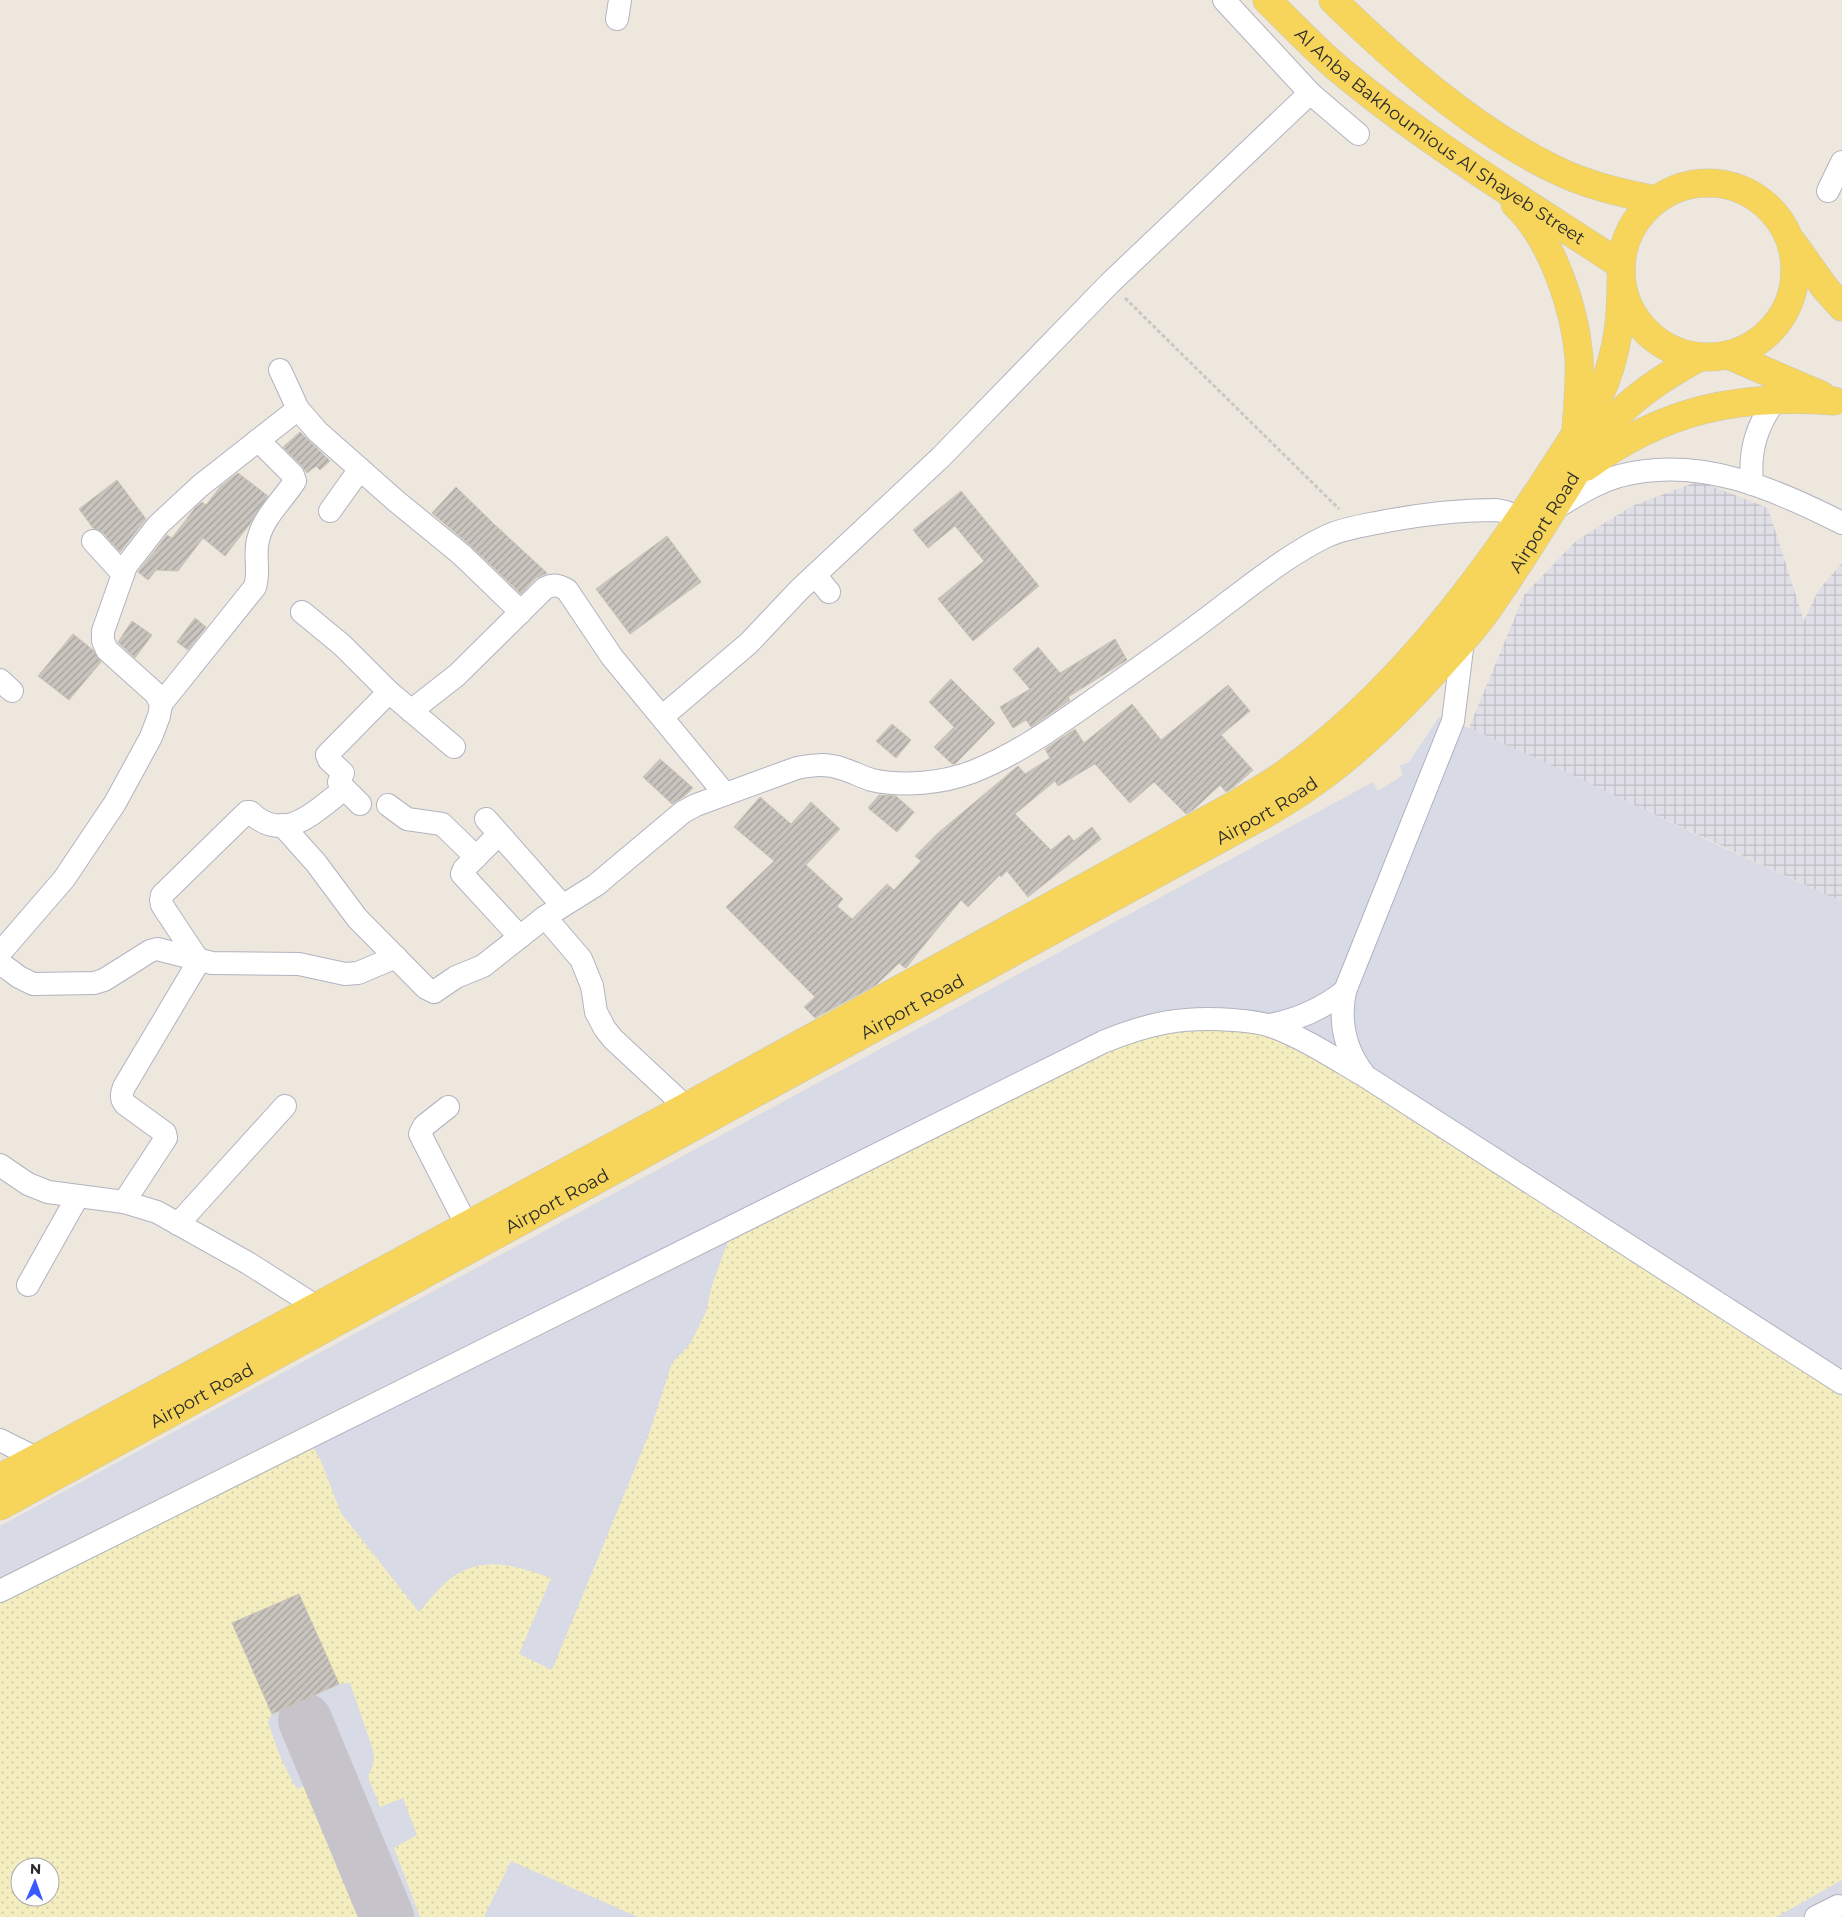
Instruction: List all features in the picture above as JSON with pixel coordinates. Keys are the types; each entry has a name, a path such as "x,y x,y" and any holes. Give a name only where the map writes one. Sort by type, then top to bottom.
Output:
{"main road":[{"name":"Al Anba Bakhoumious Al Shayeb Street","path":"1267,0 1334,65 1382,103 1498,187 1565,227 1621,274"},
{"name":"Al Anba Bakhoumious Al Shayeb Street","path":"1333,0 1360,27 1445,98 1524,153 1555,170 1587,183 1621,194 1656,200"},
{"path":"1696,183 1713,183 1730,185 1746,191 1761,200 1773,212 1784,225 1791,241 1795,258 1796,277 1793,295 1775,327 1761,340 1746,349 1728,355 1698,358 1666,347 1641,326 1625,298 1621,274 1623,248 1629,232 1638,218 1656,200 1679,188 1696,183"},
{"path":"1498,187 1526,214 1546,247 1562,282 1572,319 1578,357 1579,395 1576,434"},
{"path":"1791,241 1825,288 1842,307"},
{"name":"Airport Road","path":"0,1478 36,1458 130,1421 1265,814 1310,786 1356,750 1392,718 1453,632 1520,519 1588,415 1604,384 1615,351 1621,317 1621,274"},
{"path":"1728,355 1838,403"},
{"name":"Airport Road","path":"0,1506 130,1421 317,1307 686,1107 1238,803 1285,774 1329,740 1368,704 1453,632 1515,570 1589,450 1607,427 1626,406 1657,382 1698,358"},
{"path":"1574,475 1606,452 1641,432 1678,417 1716,406 1755,400 1795,398 1838,403"}],"street":[{"path":"1224,0 1310,93 1358,134"},
{"path":"662,717 822,583 1110,283 1310,93"},
{"path":"1828,191 1842,162"},
{"path":"280,370 298,409 318,432 462,555 521,612"},
{"path":"1752,484 1751,466 1754,439 1765,414 1776,399"},
{"path":"161,704 156,694 107,650 103,641 103,631 126,566 158,524 200,486 298,409"},
{"path":"0,953 64,879 115,803 151,738 161,704 255,586 258,574 257,542 260,531 295,481 294,475 258,440"},
{"path":"330,512 360,469"},
{"path":"1552,510 1584,490 1619,476 1656,470 1701,471 1717,473 1752,484 1810,507 1842,523"},
{"path":"282,825 316,863 357,918 426,988 434,992 456,977 483,966 554,911 596,885 684,812 725,794 797,768 812,765 842,768 874,780 911,783 942,782 971,773 1004,759 1032,743 1302,550 1329,535 1356,527 1427,513 1496,510 1506,512 1520,519"},
{"path":"93,541 123,574"},
{"path":"411,711 457,674 545,588 552,585 561,586 568,590 612,657 725,794"},
{"path":"302,612 342,645 389,692 454,747"},
{"path":"1365,1076 1356,1064 1344,1036 1342,1006 1345,991 1453,721 1453,632"},
{"path":"199,961 162,906 162,895 246,812 250,812 264,823 296,824 352,796 338,782 343,773 329,760 327,755 389,692"},
{"path":"388,805 407,819 442,824 476,856"},
{"path":"520,937 462,874 464,868 476,856 492,826 554,911 581,959 592,986 596,1012 605,1029 613,1039 686,1107"},
{"path":"0,963 33,984 66,984 94,983 104,980 150,950 165,950 199,961 224,964 298,964 345,974 358,973 396,958"},
{"path":"124,1202 166,1138 165,1133 125,1104 122,1100 124,1086 199,961"},
{"path":"1269,1026 1302,1017 1332,1001 1345,991"},
{"path":"0,1591 1103,1042 1136,1029 1170,1021 1206,1018 1269,1026 1299,1038 1365,1076 1842,1383"},
{"path":"178,1224 285,1106"},
{"path":"448,1106 424,1126 420,1134 467,1226"},
{"path":"0,1165 28,1184 48,1192 124,1202 157,1212 248,1263 317,1307"},
{"path":"28,1285 78,1196"},
{"path":"0,1440 36,1458"},
{"path":"1816,1917 1838,1906"}],"path":[{"path":"1110,283 1356,527"}],"shaded area":[{"path":"1699,481 1768,508 1804,621 1818,591 1842,563 1842,902 1469,728 1524,595 1576,541 1632,506"},
{"path":"1439,717 1453,721 1560,769 1711,842 1842,902 1842,1917 0,1917 0,1526 1373,782 1378,791 1403,775 1400,766 1409,762"}],"sand":[{"path":"1200,1029 1254,1034 1289,1044 1356,1081 1401,1113 1842,1396 1842,1880 1776,1917 638,1917 511,1861 484,1917 420,1917 394,1848 417,1835 403,1798 380,1807 368,1777 373,1765 374,1753 350,1683 339,1684 299,1594 232,1623 272,1714 268,1721 284,1765 297,1789 309,1784 363,1917 0,1917 0,1601 313,1447 320,1459 341,1513 419,1612 440,1588 454,1576 478,1566 502,1565 551,1578 519,1654 552,1670 649,1434 672,1363 690,1344 706,1312 712,1285 729,1239 1103,1049 1166,1032"}],"building":[{"path":"300,432 330,461 320,470 316,466 307,473 283,447"},
{"path":"238,473 268,496 225,556 203,538 178,571 156,570 148,580 138,572 167,535 172,538 195,508 202,502 206,505 220,487"},
{"path":"117,480 146,519 120,552 102,532 93,528 79,509"},
{"path":"456,487 547,573 536,578 521,594 471,546 432,513"},
{"path":"961,491 1039,586 973,641 938,599 984,561 955,526 928,548 913,530"},
{"path":"667,536 701,582 630,634 596,589"},
{"path":"195,618 206,627 188,650 177,642"},
{"path":"132,621 152,635 135,658 118,642"},
{"path":"73,634 93,650 101,662 69,700 38,676"},
{"path":"1115,639 1127,660 1068,697 1070,700 1031,727 1026,720 1013,728 1000,707 1030,689 1013,669 1038,647 1060,673"},
{"path":"951,679 995,723 955,764 952,764 934,747 954,727 929,702"},
{"path":"1228,685 1250,711 1221,735 1253,770 1234,787 1226,792 1220,785 1186,814 1154,782 1130,803 1095,764 1058,786 1055,781 1015,814 1051,850 1069,835 1074,841 1092,827 1101,839 1028,897 1007,871 1001,877 1000,875 968,907 961,900 907,967 905,968 899,963 876,985 815,1018 804,1007 815,997 726,907 774,861 734,827 760,797 791,824 811,802 840,829 806,865 843,899 837,906 852,919 887,884 894,890 921,861 915,856 938,833 1018,766 1025,774 1050,758 1045,749 1075,729 1084,743 1132,704 1161,740"},
{"path":"892,724 911,740 896,758 876,741"},
{"path":"660,759 693,788 672,804 643,777"},
{"path":"879,795 896,796 914,812 897,832 868,808"},
{"path":"299,1594 339,1684 272,1714 232,1623"}],"taxiway":[{"path":"305,1720 387,1917"}]}
